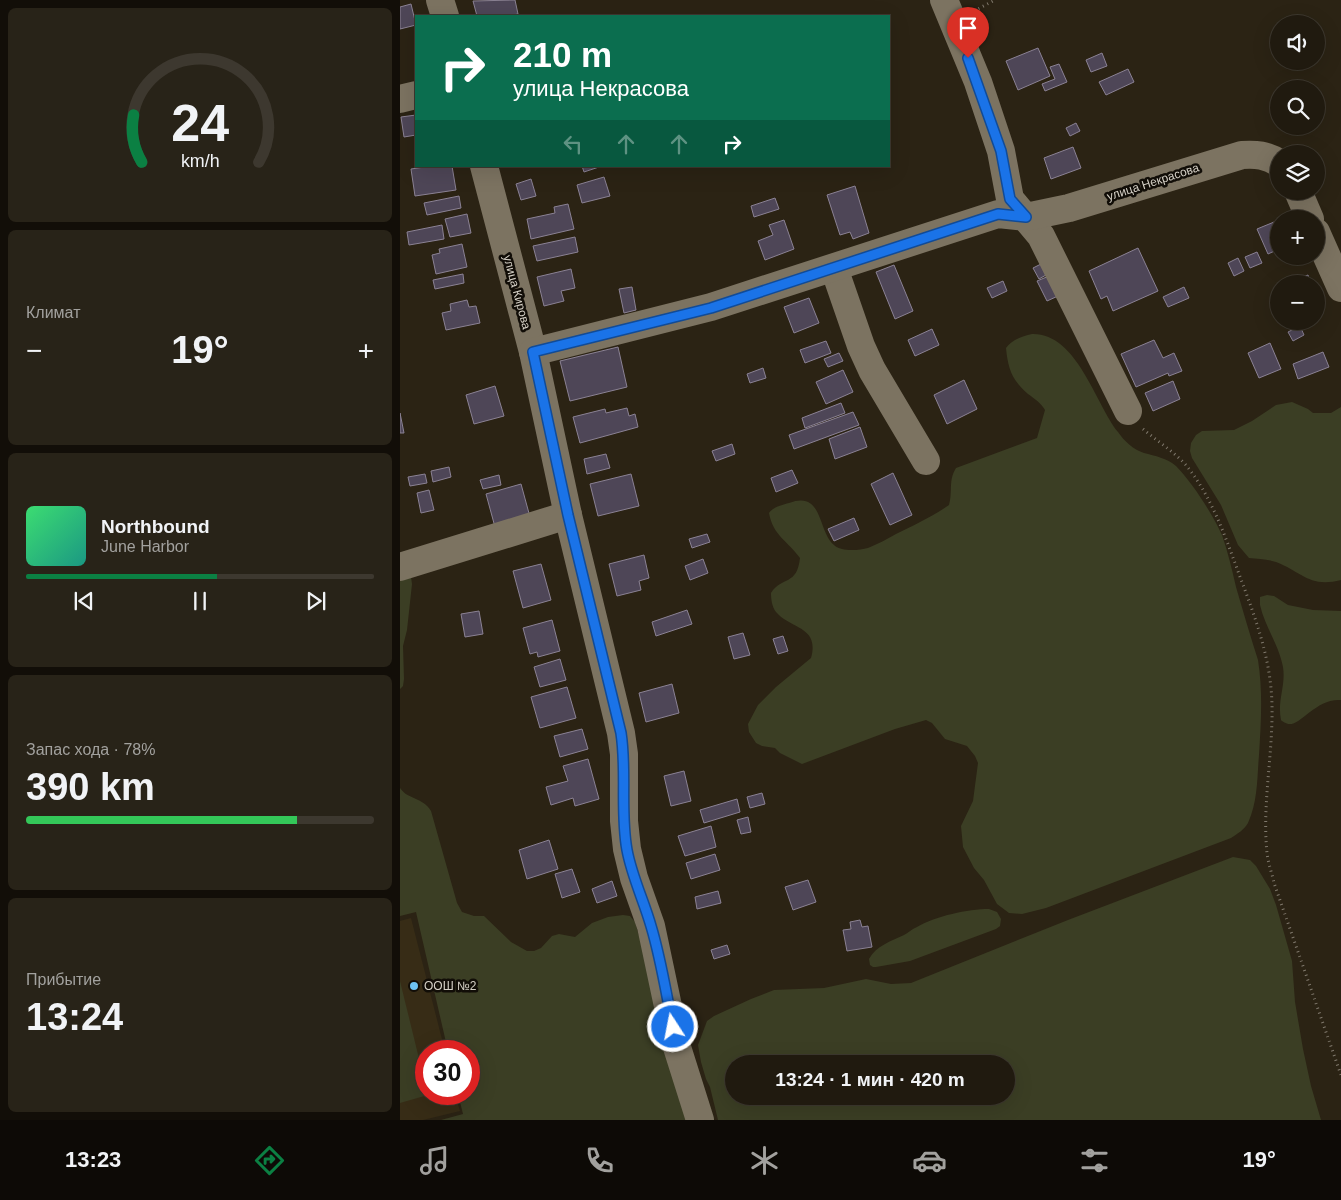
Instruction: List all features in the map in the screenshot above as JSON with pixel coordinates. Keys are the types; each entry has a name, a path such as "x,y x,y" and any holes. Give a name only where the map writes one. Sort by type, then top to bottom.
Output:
{"street":[{"path":"440,0 445,15"},
{"path":"944,0 984,100 1001,151 1010,199 1040,236 1128,411"},
{"path":"400,99 415,95"},
{"name":"улица Некрасова","path":"533,352 702,310 998,214 1026,217 1069,208 1242,155 1255,154 1270,158"},
{"name":"улица Кирова","path":"484,167 533,352 568,515 621,733 624,754 624,820 627,849 634,878 652,926 676,1044 700,1120"},
{"path":"1325,252 1341,288"},
{"path":"834,268 861,346 872,370 926,461"},
{"path":"400,568 568,515"}],"path":[{"path":"1128,411 1140,426 1173,452 1186,466 1200,487 1219,519 1262,635 1269,666 1272,706 1266,803 1268,855 1274,883 1341,1075"}],"shaded area":[{"name":"ООШ №2","path":"411,918 442,1040 415,1040 415,1105 458,1105 460,1111 423,1120 400,1120 400,921"}],"green space":[{"path":"1032,334 1048,337 1061,345 1073,357 1083,372 1123,439 1137,450 1165,459 1176,466 1208,509 1224,541 1258,660 1261,708 1255,798 1248,823 1242,830 1231,838 1046,908 1022,914 1009,913 997,904 963,847 961,826 973,801 978,763 967,746 945,739 932,723 926,720 895,729 802,764 780,753 775,748 756,743 749,732 748,724 758,705 776,687 811,658 813,648 808,634 782,618 776,612 773,605 771,593 796,573 800,558 777,533 769,513 781,505 801,500 810,503 816,509 828,537 834,545 842,549 855,550 868,548 879,543 949,505 951,482 956,468 1037,438 1045,410 1015,379 1008,362 1006,348 1018,339"},
{"path":"1292,402 1313,413 1331,413 1341,407 1341,580 1321,582 1306,578 1276,562 1249,558 1238,545 1221,505 1192,458 1190,451 1191,443 1196,435 1202,431 1234,430 1276,405"},
{"path":"400,576 411,577 412,584 407,630 403,646 404,679 403,686 400,689"},
{"path":"1274,596 1288,605 1313,610 1341,611 1341,700 1324,703 1298,721 1288,724 1281,720 1280,713 1283,667 1260,605 1260,597"},
{"path":"400,788 407,795 424,803 431,811 457,903 462,912 474,916 484,916 511,942 527,951 541,948 552,936 559,934 575,937 592,923 608,917 630,916 635,922 693,1120 441,1120 463,1114 461,1105 480,1105 480,1040 445,1040 416,912 400,916"},
{"path":"1233,857 1250,860 1256,866 1270,889 1292,961 1295,1002 1303,1049 1321,1120 718,1120 698,1045 707,1021 714,1016 774,990 824,988 866,979 891,984 911,983"},
{"path":"989,909 997,912 1001,919 1000,926 996,929 910,961 876,967 870,965 869,959 880,947 925,923 952,914"},
{"path":"400,981 415,1042 415,1099 400,1103"}],"building":[{"path":"515,0 518,14 477,15 473,1"},
{"path":"411,4 415,25 400,29 400,7"},
{"path":"1038,48 1050,76 1018,90 1006,61"},
{"path":"1102,53 1107,66 1091,72 1086,60"},
{"path":"1059,64 1067,82 1045,91 1042,84 1055,79 1050,67"},
{"path":"1128,69 1134,82 1106,95 1099,82"},
{"path":"415,115 415,135 404,137 401,117"},
{"path":"1076,123 1080,131 1070,136 1066,128"},
{"path":"1073,147 1081,168 1051,179 1044,158"},
{"path":"452,167 456,190 415,196 411,169"},
{"path":"582,167 599,167 584,172"},
{"path":"604,177 610,196 582,203 577,185"},
{"path":"531,179 536,196 521,200 516,184"},
{"path":"855,186 869,233 853,239 850,232 840,235 827,195"},
{"path":"459,196 461,208 427,215 424,203"},
{"path":"775,198 779,209 754,217 751,206"},
{"path":"568,204 574,229 531,239 527,219 555,213 554,207"},
{"path":"467,214 471,233 450,237 445,219"},
{"path":"784,220 794,249 765,260 758,241 773,235 769,225"},
{"path":"1270,224 1270,253 1268,254 1257,229"},
{"path":"442,225 444,239 409,245 407,232"},
{"path":"575,237 578,252 537,261 533,246"},
{"path":"462,244 467,267 436,274 432,255 440,253 439,249"},
{"path":"1138,248 1158,291 1113,311 1107,296 1101,299 1089,271"},
{"path":"1257,252 1262,263 1250,268 1245,257"},
{"path":"1238,258 1244,271 1234,276 1228,263"},
{"path":"1041,264 1046,275 1039,279 1033,268"},
{"path":"894,265 913,311 895,319 876,272"},
{"path":"571,269 575,288 561,291 564,301 544,306 537,277"},
{"path":"463,274 464,283 435,289 433,280"},
{"path":"1049,276 1058,296 1047,301 1037,281"},
{"path":"1003,281 1007,291 992,298 987,288"},
{"path":"632,287 636,310 624,313 619,289"},
{"path":"1184,287 1189,298 1168,307 1163,297"},
{"path":"809,298 819,323 794,333 784,307"},
{"path":"467,300 469,307 476,306 480,323 446,330 442,313 451,311 450,304"},
{"path":"932,329 939,345 915,356 908,340"},
{"path":"1302,330 1304,335 1293,341 1288,332"},
{"path":"1154,340 1163,358 1174,353 1182,371 1169,376 1168,373 1136,387 1121,354"},
{"path":"826,341 831,353 805,363 800,350"},
{"path":"1270,343 1281,369 1259,378 1248,353"},
{"path":"618,347 627,387 570,401 560,361"},
{"path":"1323,352 1329,367 1298,379 1293,364"},
{"path":"839,353 843,361 828,367 824,359"},
{"path":"763,368 766,378 750,383 747,374"},
{"path":"843,370 853,392 826,404 816,382"},
{"path":"964,380 977,409 947,424 934,395"},
{"path":"1173,381 1180,399 1153,411 1145,393"},
{"path":"495,386 504,416 474,424 466,395"},
{"path":"841,403 845,413 805,428 802,418"},
{"path":"627,408 629,416 635,414 638,427 580,443 573,417 605,409 606,413"},
{"path":"853,412 859,425 794,449 789,435"},
{"path":"400,413 404,433 400,433"},
{"path":"860,427 867,447 835,459 829,439"},
{"path":"732,444 735,454 716,461 712,451"},
{"path":"606,454 610,468 587,474 584,459"},
{"path":"449,467 451,477 433,482 431,471"},
{"path":"792,470 798,483 776,492 771,478"},
{"path":"893,473 912,515 890,525 871,484"},
{"path":"425,474 427,483 410,486 408,477"},
{"path":"631,474 639,506 598,516 590,484"},
{"path":"499,475 501,485 483,489 480,480"},
{"path":"521,484 530,517 495,527 486,494"},
{"path":"429,490 434,510 421,513 417,493"},
{"path":"854,518 859,530 834,541 828,529"},
{"path":"707,534 710,542 692,548 689,539"},
{"path":"644,555 649,578 639,581 641,590 617,596 609,564"},
{"path":"703,559 708,573 690,580 685,566"},
{"path":"541,564 551,600 523,608 513,571"},
{"path":"687,610 692,624 656,636 652,622"},
{"path":"479,611 483,634 465,637 461,614"},
{"path":"552,620 560,651 538,657 537,652 530,654 523,628"},
{"path":"743,633 750,655 734,659 728,637"},
{"path":"783,636 788,651 778,654 773,639"},
{"path":"560,659 566,680 540,687 534,667"},
{"path":"672,684 679,713 646,722 639,693"},
{"path":"567,687 576,718 540,728 531,697"},
{"path":"582,729 588,749 560,757 554,736"},
{"path":"588,759 599,799 575,806 573,798 551,805 546,787 568,781 563,766"},
{"path":"684,771 691,801 671,806 664,776"},
{"path":"762,793 765,804 750,808 747,797"},
{"path":"737,799 740,812 704,823 700,810"},
{"path":"748,817 751,832 741,834 737,820"},
{"path":"711,826 716,847 685,856 678,836"},
{"path":"549,840 558,869 527,879 519,850"},
{"path":"715,854 720,870 691,879 686,863"},
{"path":"572,869 580,892 562,898 555,874"},
{"path":"808,880 816,902 793,910 785,887"},
{"path":"612,881 617,896 597,903 592,889"},
{"path":"718,891 721,903 697,909 695,897"},
{"path":"860,920 862,927 868,926 872,947 847,951 843,930 851,929 850,922"},
{"path":"727,945 730,954 714,959 711,950"}],"place":[{"name":"ООШ №2","path":"414,986"}],"route":[{"path":"673,1027 652,926 630,864 625,835 625,773 621,733 568,515 533,352 711,308 998,214 1026,217 1010,199 1006,187 1001,151 968,58"}]}
